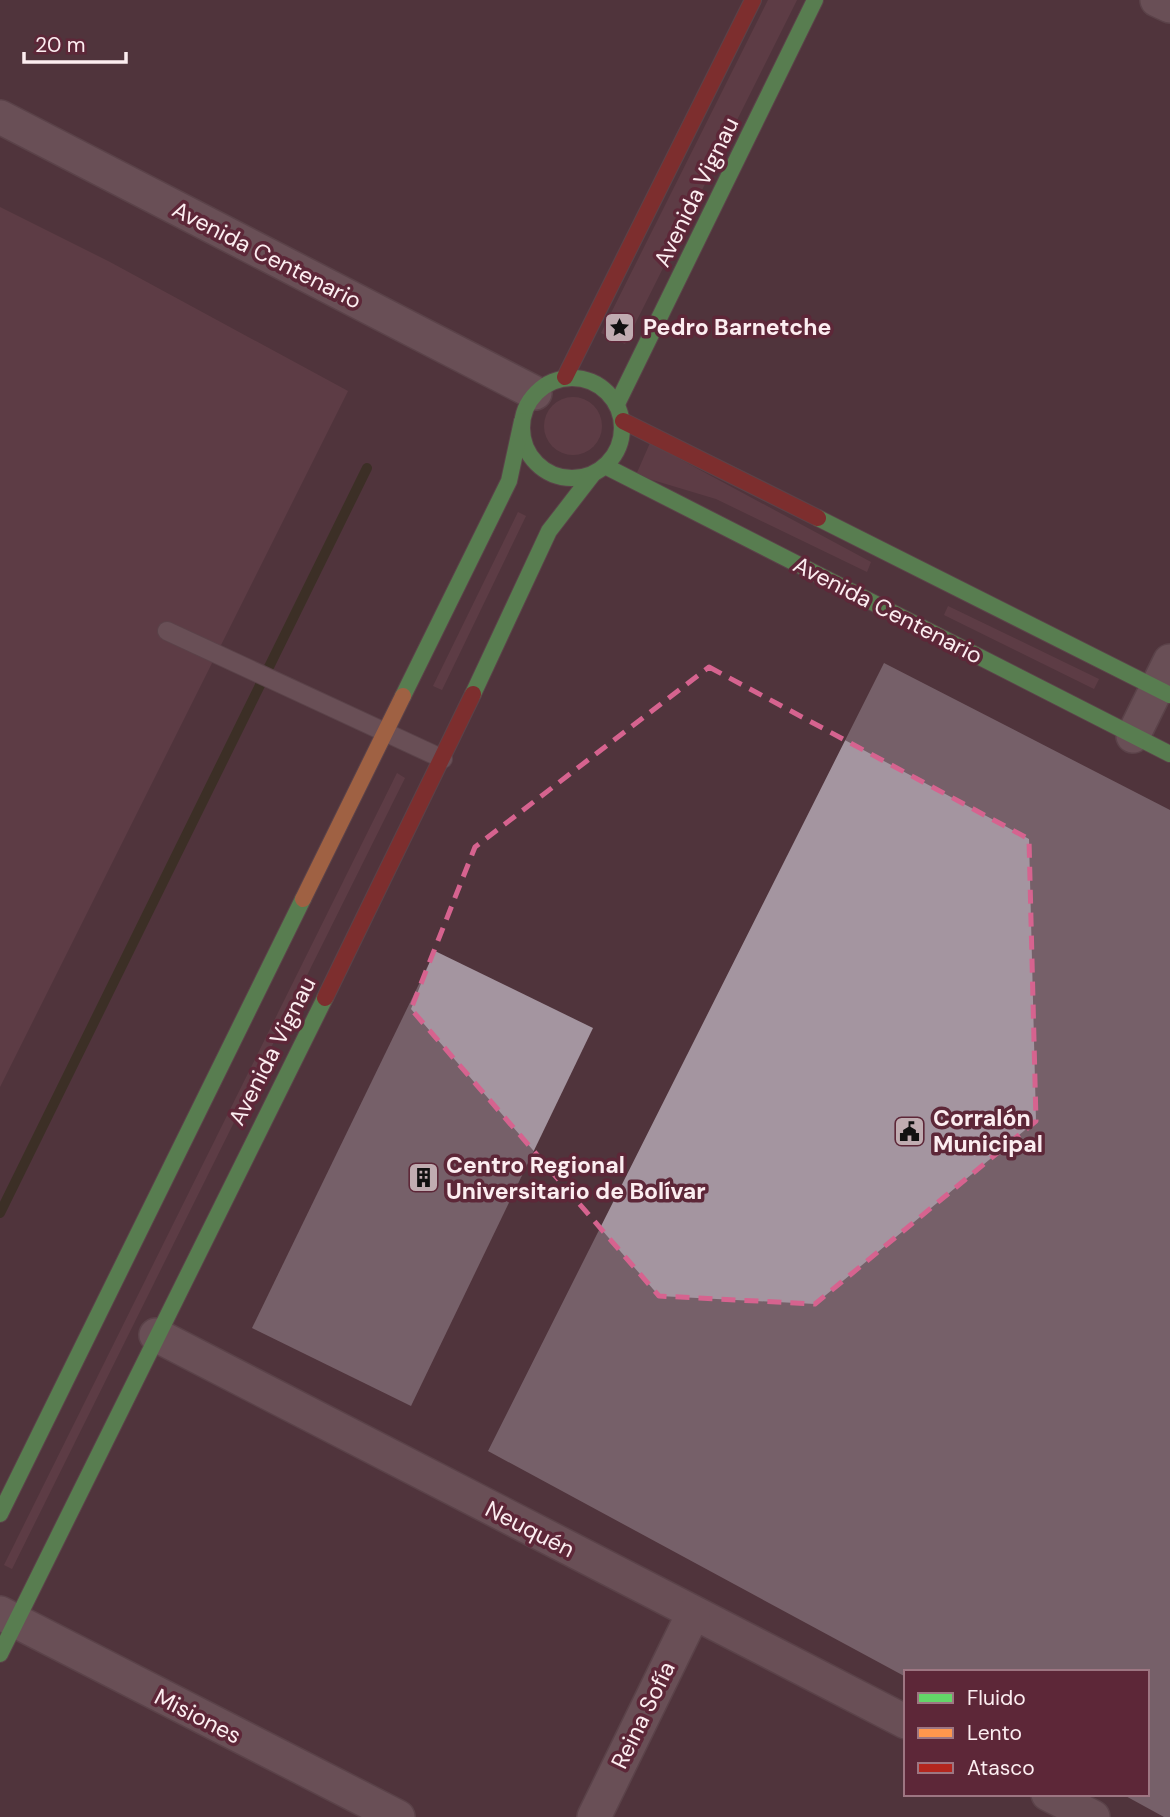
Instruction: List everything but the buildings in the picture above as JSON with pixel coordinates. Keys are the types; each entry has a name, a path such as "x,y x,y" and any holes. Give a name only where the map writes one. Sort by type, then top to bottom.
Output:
{"main road":[{"name":"Avenida Vignau","path":"565,377 753,0"},
{"name":"Avenida Vignau","path":"617,404 815,0"},
{"path":"565,377 596,382 617,404 622,421 622,438 616,454 599,470 563,478 536,463 522,436 529,407 554,380 565,377"},
{"name":"Avenida Vignau","path":"0,1514 509,481 529,407"},
{"path":"622,421 918,577 1166,682"},
{"name":"Avenida Vignau","path":"0,1654 8,1618 156,1335 443,759 549,531 599,470"},
{"name":"Avenida Centenario","path":"599,470 901,610 1170,754"}],"street":[{"path":"1157,0 1170,6"},
{"name":"Avenida Centenario","path":"0,117 529,407"},
{"path":"1133,736 1166,682"},
{"name":"Neuquén","path":"156,1335 904,1721"},
{"name":"Reina Sofía","path":"594,1817 693,1614"},
{"name":"Misiones","path":"8,1618 398,1817"},
{"path":"1052,1796 1093,1817"}],"lane":[{"path":"167,631 443,759"}],"highlighted area":[{"path":"709,667 1029,839 1036,1121 815,1304 659,1296 411,1009 475,847"}],"shaded area":[{"path":"768,0 797,0 625,344 601,333"},
{"path":"0,207 110,262 348,391 0,1087"},
{"path":"567,397 579,397 594,405 602,420 602,432 594,447 579,455 567,455 552,447 544,432 544,420 552,405"},
{"path":"650,443 871,562 867,572 716,499 636,475"},
{"path":"518,512 526,516 442,690 433,686"},
{"path":"948,606 1099,679 1094,689 944,615"},
{"path":"397,773 405,778 12,1569 4,1565"}],"waterway":[{"path":"0,1213 367,468"}],"traffic: fast":[{"path":"617,404 815,0"},
{"path":"572,378 591,381 608,392 619,409 622,428 619,447 608,464 591,475 572,478 553,475 536,464 525,447 522,428 525,409 536,392 553,381 572,378"},
{"path":"403,696 509,481 522,421"},
{"path":"605,466 1170,754"},
{"path":"473,694 549,531 593,474"},
{"path":"818,518 1170,695"},
{"path":"0,1514 303,899"},
{"path":"0,1654 325,998"}],"traffic: slow":[{"path":"303,899 403,696"}],"traffic: jam":[{"path":"565,377 753,0"},
{"path":"623,421 818,518"},
{"path":"325,998 473,694"}],"place":[{"name":"Pedro Barnetche","path":"620,327"},
{"name":"Corralón Municipal","path":"910,1131"},
{"name":"Centro Regional Universitario de Bolívar","path":"423,1178"}]}
